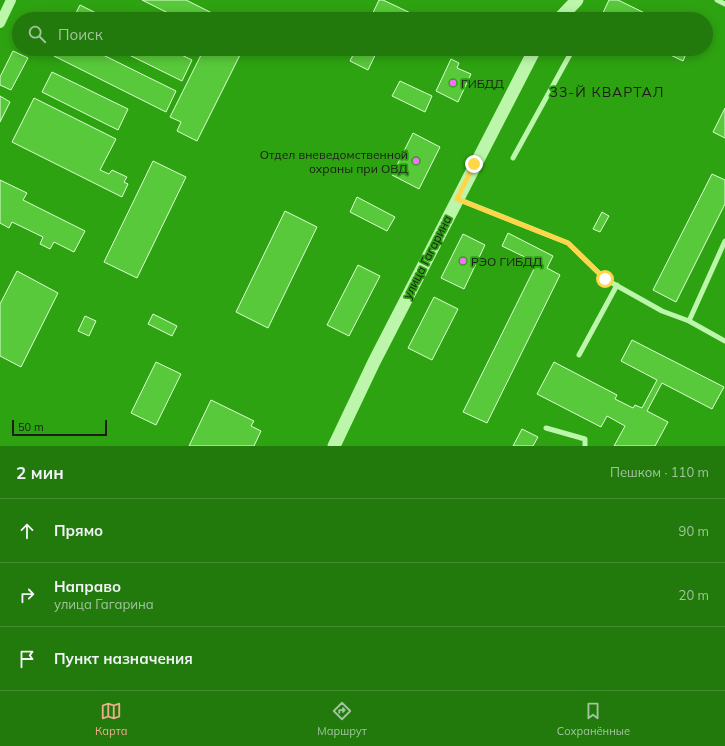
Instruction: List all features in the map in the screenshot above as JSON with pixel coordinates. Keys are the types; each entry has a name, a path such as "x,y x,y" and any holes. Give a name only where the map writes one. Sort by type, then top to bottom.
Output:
{"street":[{"path":"0,23 11,0"},
{"path":"569,12 577,0"},
{"name":"улица Гагарина","path":"334,446 374,362 531,56"}],"lane":[{"path":"717,0 725,4"},
{"path":"513,158 569,56"},
{"path":"457,199 568,243 605,279 662,311 689,321 725,341"},
{"path":"689,321 725,241"},
{"path":"579,355 617,285"},
{"path":"546,428 585,439 585,446"}],"building":[{"path":"142,0 186,0 210,12 166,12"},
{"path":"379,0 383,0 408,12 373,12"},
{"path":"609,0 618,0 643,12 603,12"},
{"path":"80,5 94,12 76,12"},
{"path":"12,53 12,56 24,56 28,58 11,90 0,85 0,77"},
{"path":"54,56 105,56 176,91 166,112"},
{"path":"131,56 184,56 192,60 182,81"},
{"path":"200,56 240,56 197,141 177,131 181,122 170,117"},
{"path":"352,56 375,56 368,70 350,61"},
{"path":"673,56 685,56 683,61"},
{"name":"ГИБДД","path":"451,59 459,63 457,68 471,74 458,102 436,91"},
{"path":"52,72 128,109 118,130 42,92"},
{"path":"400,81 432,96 425,112 392,96"},
{"path":"0,96 10,102 0,122"},
{"path":"34,98 116,139 100,170 109,174 112,170 127,177 124,182 128,184 122,197 12,142"},
{"path":"725,108 725,138 713,132"},
{"name":"Отдел вневедомственной охраны при ОВД","path":"413,133 440,147 419,189 392,175"},
{"path":"153,161 186,177 137,278 104,262"},
{"path":"712,174 725,180 725,204 676,302 653,290"},
{"path":"0,180 27,193 23,200 85,231 74,252 54,242 50,249 40,244 43,237 12,222 9,228 0,223"},
{"path":"357,197 395,217 387,231 350,212"},
{"path":"285,211 317,227 268,328 236,312"},
{"path":"602,212 609,216 600,232 593,229"},
{"path":"508,233 553,256 547,268 560,275 487,423 463,412 537,263 502,246"},
{"name":"РЭО ГИБДД","path":"463,234 485,245 464,289 441,278"},
{"path":"358,265 380,276 349,336 327,325"},
{"path":"17,271 58,293 21,367 0,356 0,304"},
{"path":"434,297 458,309 432,360 408,348"},
{"path":"153,314 177,326 172,336 148,324"},
{"path":"85,316 96,321 89,336 78,331"},
{"path":"632,340 724,387 712,409 662,383 647,411 668,422 655,446 614,446 625,426 607,416 601,427 537,394 554,362 617,395 615,399 633,408 635,405 642,408 657,380 621,361"},
{"path":"156,362 181,374 156,425 131,413"},
{"path":"211,400 254,421 251,426 261,431 254,446 189,446"},
{"path":"522,429 538,437 533,446 513,446"}],"place":[{"name":"ГИБДД","path":"453,83"},
{"name":"Отдел вневедомственной охраны при ОВД","path":"416,161"},
{"name":"РЭО ГИБДД","path":"463,261"}],"district":[{"name":"33-Й КВАРТАЛ","path":"607,92"}],"route":[{"path":"474,164 457,199 568,243 605,279"}]}
